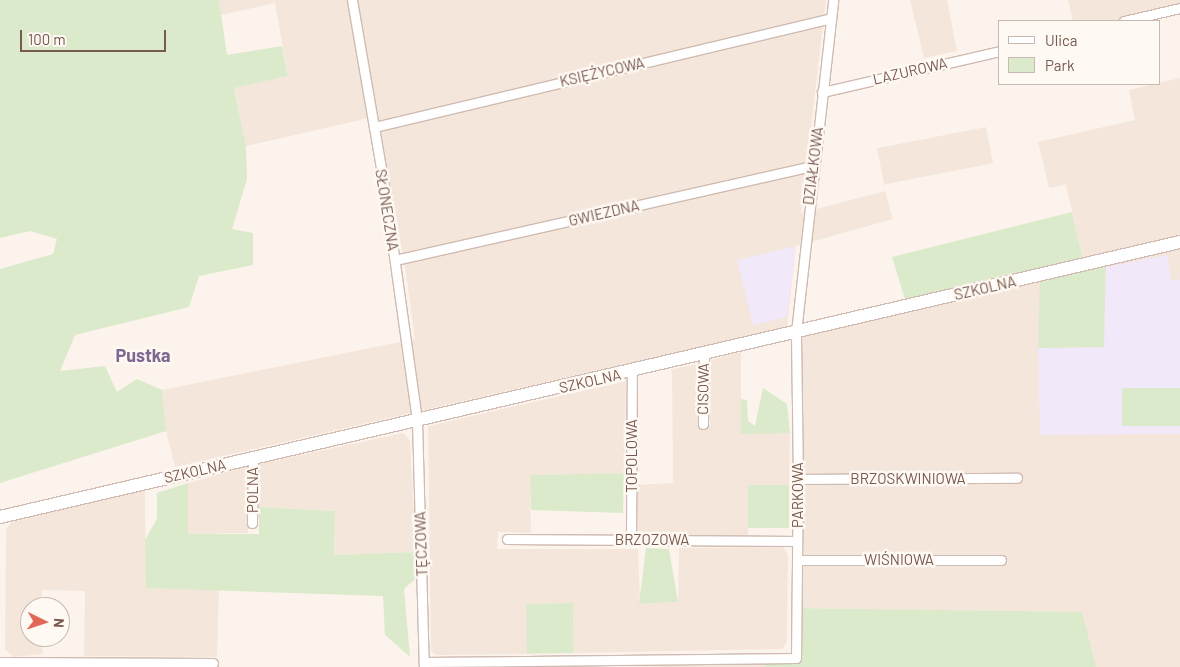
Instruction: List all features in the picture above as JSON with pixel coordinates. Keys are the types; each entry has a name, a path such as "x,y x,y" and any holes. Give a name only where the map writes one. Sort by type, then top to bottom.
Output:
{"street":[{"name":"SŁONECZNA","path":"352,0 395,260 417,421"},
{"name":"DZIAŁKOWA","path":"796,332 812,166 832,0"},
{"path":"1128,20 1180,8"},
{"name":"KSIĘŻYCOWA","path":"374,127 831,18"},
{"name":"LAZUROWA","path":"822,92 998,50"},
{"name":"GWIEZDNA","path":"395,260 812,166"},
{"name":"SZKOLNA","path":"0,517 1180,242"},
{"name":"PARKOWA","path":"424,664 796,658 798,479 796,332"},
{"name":"CISOWA","path":"703,424 704,354"},
{"name":"TOPOLOWA","path":"631,540 632,371"},
{"name":"TĘCZOWA","path":"417,421 424,664"},
{"name":"POLNA","path":"252,523 253,457"},
{"name":"BRZOSKWINIOWA","path":"798,479 1017,478"},
{"name":"BRZOZOWA","path":"507,539 797,541"},
{"name":"WIŚNIOWA","path":"797,560 1001,560"},
{"path":"0,662 213,663"}],"shaded area":[{"path":"219,0 826,0 801,213 885,191 893,219 796,246 787,327 175,467 166,431 162,390 415,339 406,273 378,116 246,146 234,87 288,76 275,3 221,15"},
{"path":"910,0 947,0 957,51 924,58"},
{"path":"1068,0 1180,0 1180,8 1116,20 1073,20"},
{"path":"1180,78 1180,667 1096,667 1081,612 796,608 796,332 1041,275 1104,347 1106,260 1084,264 1066,184 1049,188 1038,142 1135,120 1129,90 1150,85 1160,85 1160,83"},
{"path":"986,127 993,163 884,185 877,148"},
{"path":"796,246 787,317 753,325 737,260"},
{"path":"1168,255 1171,280 1180,280 1180,434 1040,435 1038,348 1104,347 1106,267"},
{"path":"741,352 741,433 790,433 789,485 748,486 748,535 641,536 636,529 637,485 673,483 672,369 699,364 698,425 710,425 711,360"},
{"path":"626,381 624,473 530,475 531,533 498,532 497,549 638,549 640,604 678,602 679,548 783,547 788,555 787,642 782,649 574,653 573,603 526,604 528,654 436,655 431,651 428,426"},
{"path":"403,433 410,441 416,552 334,555 335,511 259,507 259,464"},
{"path":"248,466 248,533 188,534 188,483"},
{"path":"145,489 146,588 219,589 217,657 84,656 85,591 42,590 42,597 20,597 20,647 43,647 43,654 14,657 5,649 6,529 12,522"},
{"path":"765,664 765,667 611,667"}],"green space":[{"path":"0,0 219,0 227,55 282,46 288,76 234,88 246,146 247,179 232,229 253,233 253,265 199,276 189,307 75,335 60,371 105,366 117,392 137,379 162,390 166,431 0,483 0,269 53,254 57,239 30,231 0,238"},
{"path":"1072,212 1084,264 1106,259 1104,347 1038,348 1040,275 907,306 892,257"},
{"path":"763,388 787,404 790,433 741,434 741,399 747,400 748,421 755,426"},
{"path":"1122,388 1180,388 1180,426 1122,426"},
{"path":"624,473 623,513 531,510 530,475"},
{"path":"188,483 188,534 259,534 259,507 335,511 334,555 416,552 416,578 404,589 410,657 385,635 383,596 146,588 145,540 157,519 157,493"},
{"path":"748,485 789,485 789,528 748,528"},
{"path":"646,548 669,549 678,602 639,604"},
{"path":"573,603 574,653 527,654 526,604"},
{"path":"796,608 1082,612 1096,667 765,667 765,664 796,664"}],"district":[{"name":"Pustka","path":"143,355"}]}
